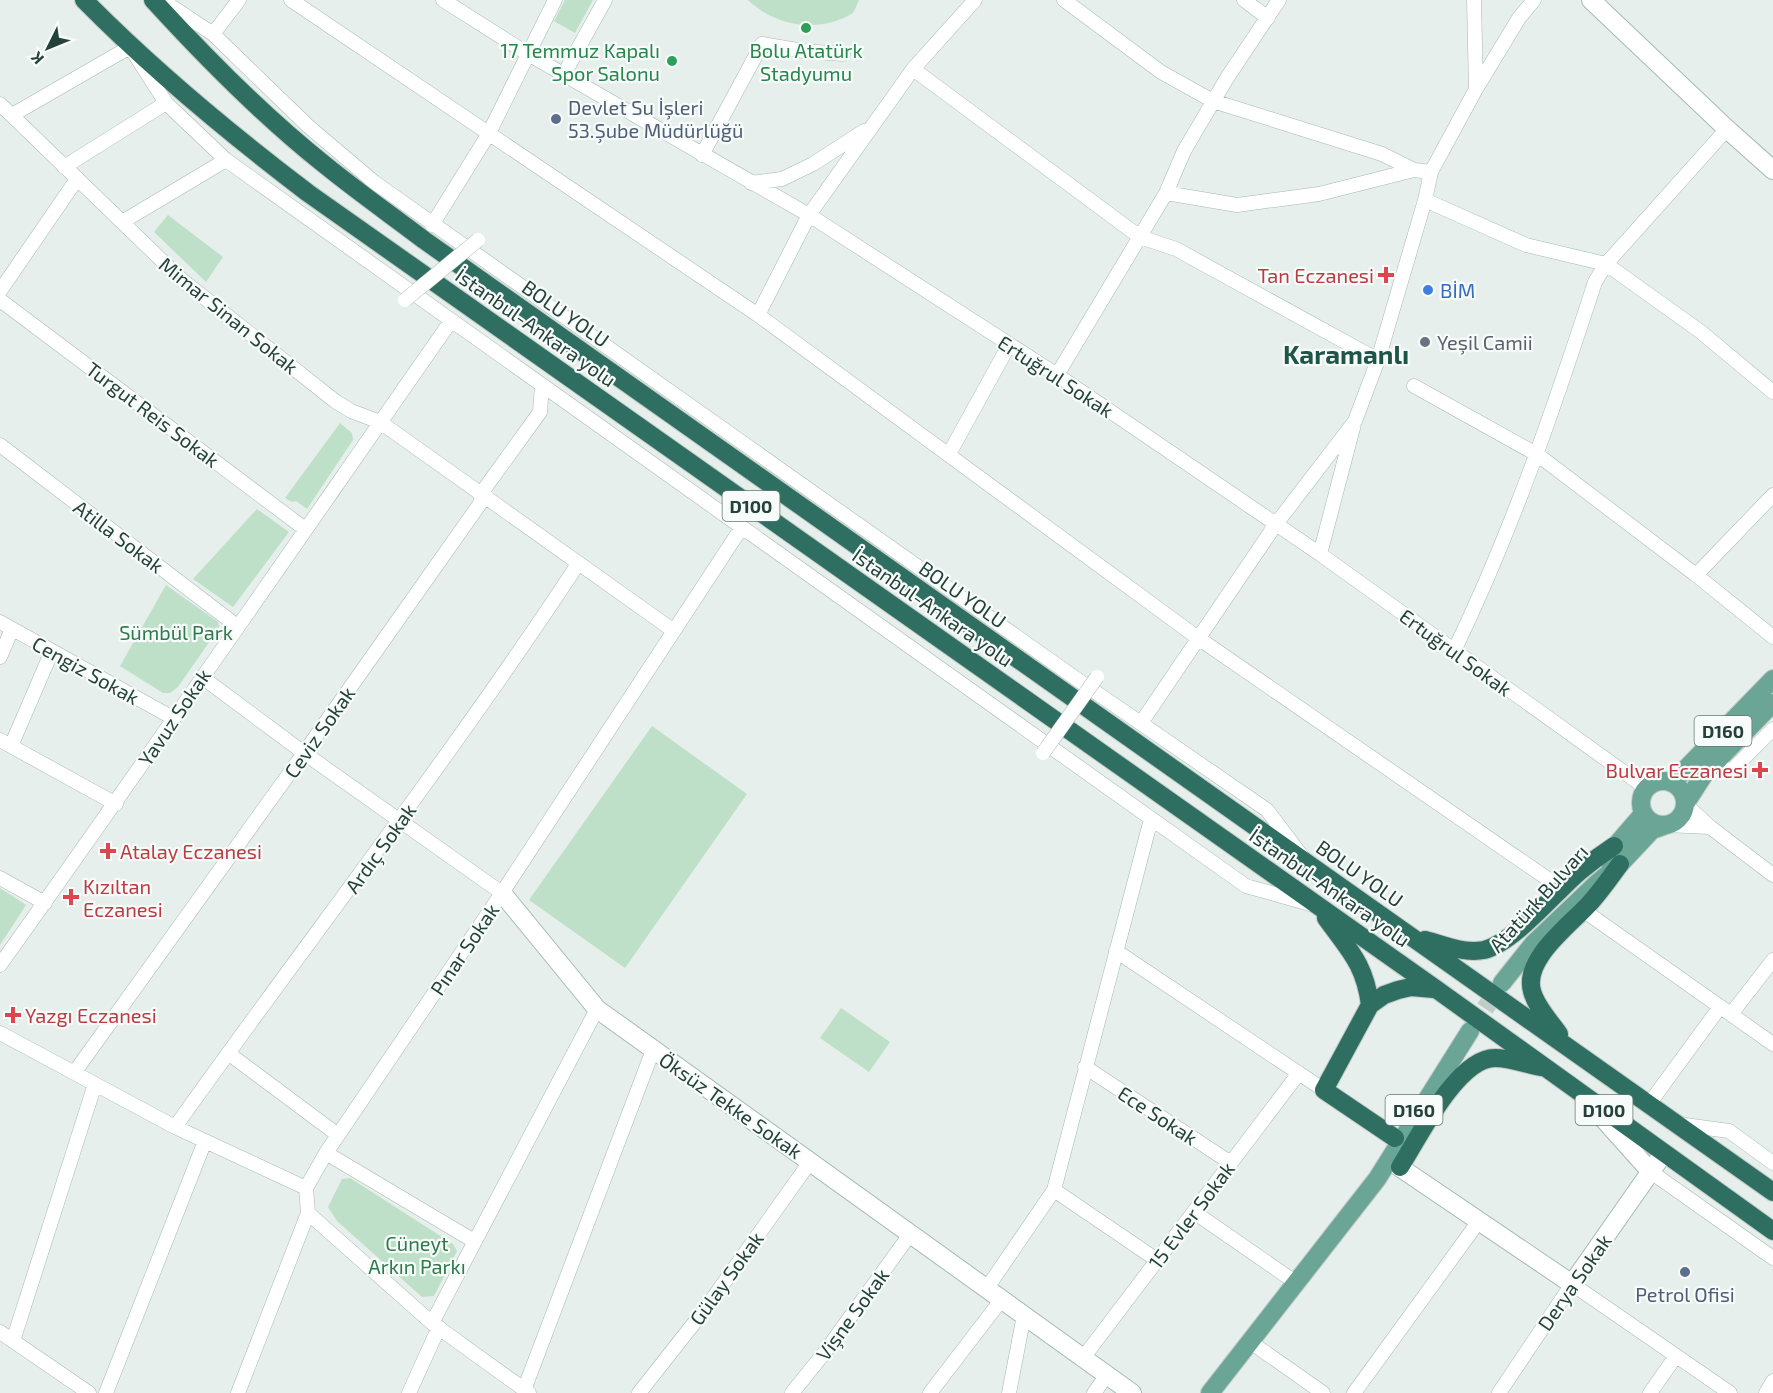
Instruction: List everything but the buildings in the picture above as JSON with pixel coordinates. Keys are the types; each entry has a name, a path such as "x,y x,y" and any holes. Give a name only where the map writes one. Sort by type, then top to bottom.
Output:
{"highway":[{"name":"BOLU YOLU","path":"153,0 247,96 324,164 358,190 483,281 1773,1192"},
{"name":"İstanbul-Ankara yolu","path":"84,1 130,47 213,119 308,193 1436,989 1773,1231"},
{"path":"1412,936 1457,949 1484,950 1516,931 1581,869 1614,846"},
{"path":"1565,1043 1531,990 1530,980 1533,969 1539,958 1583,910 1620,864"},
{"path":"1318,906 1360,965 1371,1005"},
{"path":"1395,1138 1324,1090 1371,1005 1398,990 1411,987 1436,989"},
{"path":"1395,1164 1452,1084 1473,1065 1494,1058 1546,1068"}],"main road":[{"path":"1591,0 1773,170"},
{"name":"D160","path":"1672,783 1773,679"},
{"name":"D160","path":"1666,825 1676,822 1681,817 1686,804 1705,773 1773,703"},
{"path":"1666,825 1654,824 1643,814 1641,800 1646,788 1654,782 1672,783 1681,790 1686,804"},
{"name":"D160","path":"1614,846 1643,814"},
{"name":"Atatürk Bulvarı","path":"1614,846 1589,878 1512,959 1499,982 1533,944 1620,864 1652,830 1666,825"},
{"name":"Öksüz Tekke Sokak","path":"502,893 597,1009 1132,1393"},
{"name":"D160","path":"1468,1030 1395,1164 1364,1193 1395,1138 1468,1030"},
{"path":"1581,1094 1651,1172"},
{"name":"Derya Sokak","path":"1572,1284 1663,1154"},
{"path":"1395,1164 1572,1284"},
{"path":"1210,1393 1364,1193"}],"street":[{"path":"162,0 213,34 334,149 432,225 1268,810 1307,864"},
{"path":"213,34 239,0"},
{"path":"291,0 758,315 1198,638 1561,888"},
{"name":"Ertuğrul Sokak","path":"443,0 528,54 809,215 1057,375 1320,554 1646,788"},
{"path":"432,225 488,135 555,0"},
{"path":"564,74 605,0"},
{"path":"758,315 809,215 913,69 975,0"},
{"path":"1064,0 1161,72 1213,101 1382,154 1414,170 1431,172"},
{"path":"1244,0 1268,18"},
{"path":"1057,375 1166,192 1184,151 1213,101 1279,0"},
{"path":"1474,0 1476,89"},
{"path":"1320,554 1355,421 1378,360 1425,200 1431,172 1476,89 1519,18 1534,0"},
{"path":"702,155 762,44 803,51 843,54"},
{"path":"12,115 130,47 166,103 226,160 1246,886 1318,906"},
{"path":"913,69 1140,237 1176,249 1378,360"},
{"path":"64,167 166,103"},
{"name":"Mimar Sinan Sokak","path":"0,104 182,280 335,401 351,411 380,422 674,632"},
{"path":"751,183 782,178 813,164 871,126"},
{"path":"1454,651 1480,596 1538,455 1595,282 1606,264 1727,129"},
{"path":"122,222 226,160"},
{"path":"1166,192 1237,205 1318,194 1414,170"},
{"path":"0,291 76,179"},
{"path":"1425,200 1526,245 1606,264 1701,332 1773,392"},
{"path":"405,300 478,240"},
{"name":"Turgut Reis Sokak","path":"0,300 305,529"},
{"name":"Yavuz Sokak","path":"0,965 116,804 202,676 451,321"},
{"path":"949,454 1009,345"},
{"name":"Ceviz Sokak","path":"74,1073 304,753 540,412 543,385"},
{"path":"1414,386 1538,455 1696,575 1773,637"},
{"path":"1141,723 1276,524 1355,421"},
{"name":"Atilla Sokak","path":"0,445 237,626"},
{"path":"1696,575 1773,495"},
{"name":"Pınar Sokak","path":"306,1188 326,1153 502,893 742,527"},
{"name":"Ardıç Sokak","path":"175,1127 518,657 578,564"},
{"path":"0,657 6,625"},
{"name":"Cengiz Sokak","path":"6,625 173,718"},
{"path":"52,651 5,743 116,804"},
{"path":"202,676 304,753 502,893"},
{"path":"1044,753 1096,677"},
{"path":"1705,773 1733,769 1771,734"},
{"path":"1686,804 1710,827 1773,875"},
{"path":"987,1288 1054,1190 1151,819"},
{"path":"1666,825 1710,827"},
{"path":"0,878 45,903"},
{"path":"1583,910 1773,1044"},
{"path":"1116,951 1324,1090"},
{"path":"1649,1104 1726,1010 1773,960"},
{"path":"409,1393 436,1325 474,1241 597,1009"},
{"path":"1,1037 175,1127 306,1188 309,1214 238,1393"},
{"path":"309,1214 436,1325 522,1390 653,1050"},
{"path":"228,1053 338,1135"},
{"name":"Ece Sokak","path":"1085,1068 1231,1163"},
{"name":"15 Evler Sokak","path":"1083,1358 1299,1073"},
{"path":"13,1341 94,1084"},
{"path":"1676,1124 1729,1131 1773,1163"},
{"path":"106,1393 205,1141"},
{"path":"326,1153 474,1241"},
{"name":"Gülay Sokak","path":"639,1393 706,1308 810,1162"},
{"path":"1651,1172 1773,1258"},
{"path":"1054,1190 1157,1260"},
{"path":"1194,1212 1295,1282"},
{"path":"1354,1393 1479,1221"},
{"name":"Vişne Sokak","path":"792,1393 825,1352 911,1233"},
{"path":"1572,1284 1730,1393"},
{"name":"Derya Sokak","path":"1499,1393 1572,1284"},
{"path":"930,1393 1002,1299"},
{"path":"1009,1393 1023,1315"},
{"path":"0,1332 88,1393"},
{"path":"1250,1341 1323,1393"},
{"path":"1650,1393 1676,1356"},
{"path":"1094,1393 1107,1375"},
{"path":"1766,1393 1773,1381"}],"green space":[{"path":"565,0 593,0 575,33 554,21"},
{"path":"748,0 859,0 853,13 836,21 801,25 767,14"},
{"path":"168,215 223,257 206,282 154,232"},
{"path":"340,423 352,433 353,440 307,509 296,501 292,502 285,498"},
{"name":"Sümbül Park","path":"257,509 289,532 233,607 193,579"},
{"name":"Sümbül Park","path":"166,585 218,622 219,628 178,687 170,693 163,693 120,666"},
{"path":"652,726 747,794 625,968 529,900"},
{"path":"0,888 26,905 0,945"},
{"path":"841,1008 890,1042 869,1072 820,1038"},
{"name":"Cüneyt Arkın Parkı","path":"350,1178 453,1244 457,1251 434,1296 422,1297 337,1221 328,1207 342,1179"}],"tunnel":[{"path":"1470,1031 1502,983"}],"place":[{"name":"Bolu Atatürk Stadyumu","path":"806,28"},
{"name":"17 Temmuz Kapalı Spor Salonu","path":"672,61"},
{"name":"Devlet Su İşleri 53.Şube Müdürlüğü","path":"556,119"},
{"name":"Tan Eczanesi","path":"1386,275"},
{"name":"BİM","path":"1428,290"},
{"name":"Yeşil Camii","path":"1425,342"},
{"name":"Bulvar Eczanesi","path":"1760,770"},
{"name":"Atalay Eczanesi","path":"108,851"},
{"name":"Kızıltan Eczanesi","path":"71,897"},
{"name":"Yazgı Eczanesi","path":"13,1015"},
{"name":"Petrol Ofisi","path":"1685,1272"}],"district":[{"name":"Karamanlı","path":"1346,353"}]}
